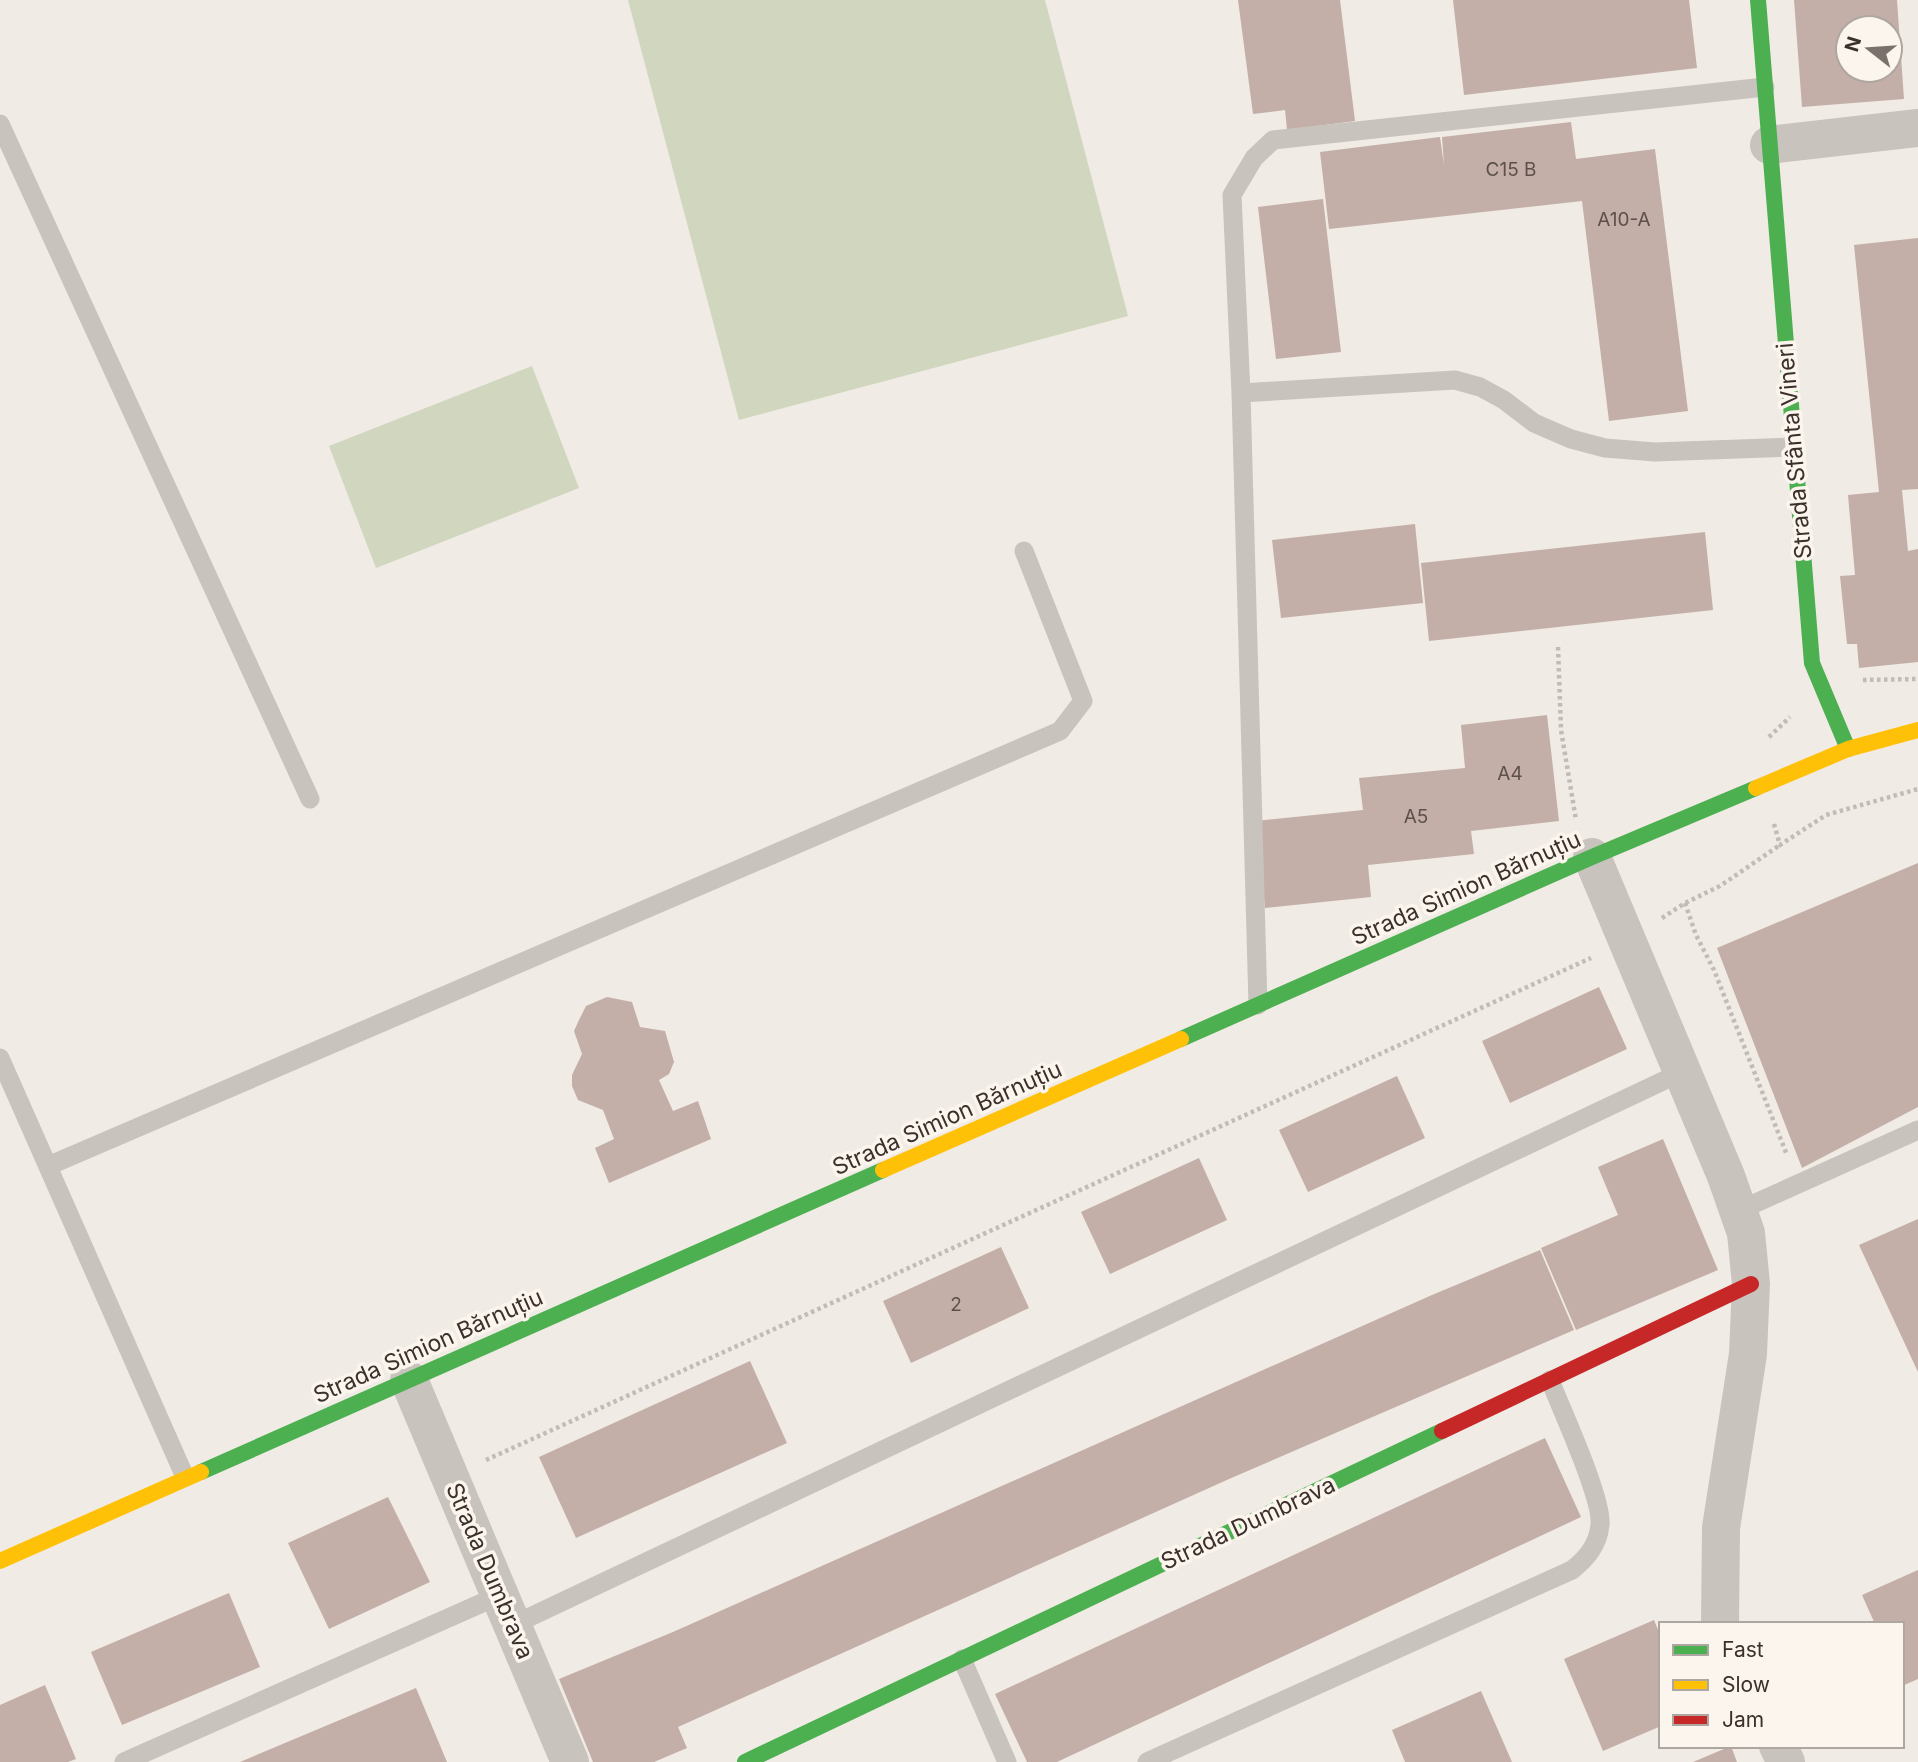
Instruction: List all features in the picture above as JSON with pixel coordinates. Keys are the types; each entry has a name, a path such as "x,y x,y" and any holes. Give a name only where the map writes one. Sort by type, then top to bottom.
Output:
{"street":[{"name":"Strada Sfânta Vineri","path":"1758,0 1812,663 1848,749"},
{"path":"1769,145 1918,128"},
{"name":"Strada Simion Bărnuțiu","path":"0,1560 1258,1005 1585,840 1848,749 1918,730"},
{"path":"1585,840 1726,1176 1746,1233 1751,1284 1748,1354 1721,1528 1720,1622"},
{"name":"Strada Dumbrava","path":"746,1762 1751,1284"},
{"name":"Strada Dumbrava","path":"409,1380 570,1762"}],"lane":[{"path":"1258,1005 1241,393 1232,195 1254,158 1273,140 1765,87"},
{"path":"0,124 310,799"},
{"path":"1241,393 1455,380 1480,387 1504,400 1534,423 1571,439 1605,448 1655,452 1794,447"},
{"path":"48,1166 1060,731 1083,701 1024,551"},
{"path":"0,1058 185,1477"},
{"path":"124,1762 506,1610 1682,1072"},
{"path":"1738,1211 1918,1130"},
{"path":"1147,1762 1572,1570 1582,1561 1597,1538 1600,1509 1550,1380"},
{"path":"962,1659 1007,1762"}],"path":[{"path":"1558,647 1561,730 1585,840"},
{"path":"1760,746 1797,710 1820,681 1918,680"},
{"path":"450,1476 1627,941 1685,903 1720,886 1780,845"},
{"path":"1685,903 1798,1184"}],"green space":[{"path":"628,0 1045,0 1128,316 739,420"},
{"path":"532,366 579,488 376,568 329,446"}],"building":[{"path":"1238,0 1340,0 1355,121 1287,130 1285,110 1253,114"},
{"path":"1453,0 1689,0 1697,68 1464,95"},
{"path":"1794,0 1897,0 1898,14 1834,14 1834,84 1903,84 1904,99 1802,107"},
{"path":"1571,122 1576,159 1655,149 1688,411 1609,421 1582,201 1329,229 1320,152 1440,137 1444,165 1442,137"},
{"path":"1323,199 1341,352 1276,359 1258,207"},
{"path":"1918,238 1918,489 1902,490 1908,551 1918,549 1918,662 1859,668 1857,644 1847,644 1840,576 1855,575 1848,495 1879,492 1854,245"},
{"path":"1415,524 1423,603 1281,618 1272,540"},
{"path":"1705,532 1713,610 1429,641 1421,563"},
{"path":"1547,715 1559,821 1471,831 1474,854 1368,865 1371,897 1265,908 1256,821 1363,810 1359,778 1465,768 1461,725"},
{"path":"1918,863 1918,1107 1802,1168 1717,948"},
{"path":"1599,987 1627,1049 1510,1103 1482,1041"},
{"path":"607,997 632,1002 640,1027 665,1031 674,1062 669,1074 659,1080 673,1111 698,1101 711,1139 609,1183 595,1148 614,1139 603,1110 578,1100 572,1086 572,1075 582,1054 574,1031 586,1006"},
{"path":"1397,1076 1425,1138 1308,1192 1279,1130"},
{"path":"1663,1139 1718,1270 1576,1330 1541,1248 1618,1215 1598,1167"},
{"path":"1199,1158 1227,1220 1110,1274 1081,1212"},
{"path":"1918,1219 1918,1372 1859,1245"},
{"path":"1001,1247 1029,1308 911,1363 883,1301"},
{"path":"1540,1250 1574,1330 1229,1479 678,1727 687,1748 654,1762 593,1762 559,1679 673,1632 1432,1295"},
{"path":"750,1361 787,1443 576,1538 539,1457"},
{"path":"1545,1438 1581,1517 1057,1762 1027,1762 995,1694"},
{"path":"388,1497 430,1582 329,1629 288,1543"},
{"path":"1918,1570 1918,1679 1904,1685 1904,1622 1874,1622 1862,1595"},
{"path":"229,1593 260,1667 122,1725 91,1652"},
{"path":"1654,1620 1659,1632 1659,1727 1603,1751 1564,1659"},
{"path":"45,1685 76,1759 68,1762 0,1762 0,1705"},
{"path":"416,1688 447,1762 240,1762"},
{"path":"1481,1691 1512,1762 1405,1762 1392,1730"},
{"path":"1732,1748 1737,1762 1693,1762"}],"traffic: fast":[{"path":"1758,0 1812,663 1848,749"},
{"path":"1181,1039 1592,857 1756,788"},
{"path":"201,1472 883,1170"},
{"path":"745,1762 1442,1431"}],"traffic: slow":[{"path":"1756,788 1848,749 1918,730"},
{"path":"883,1170 1181,1039"},
{"path":"0,1561 201,1472"}],"traffic: jam":[{"path":"1442,1431 1751,1284"}]}
